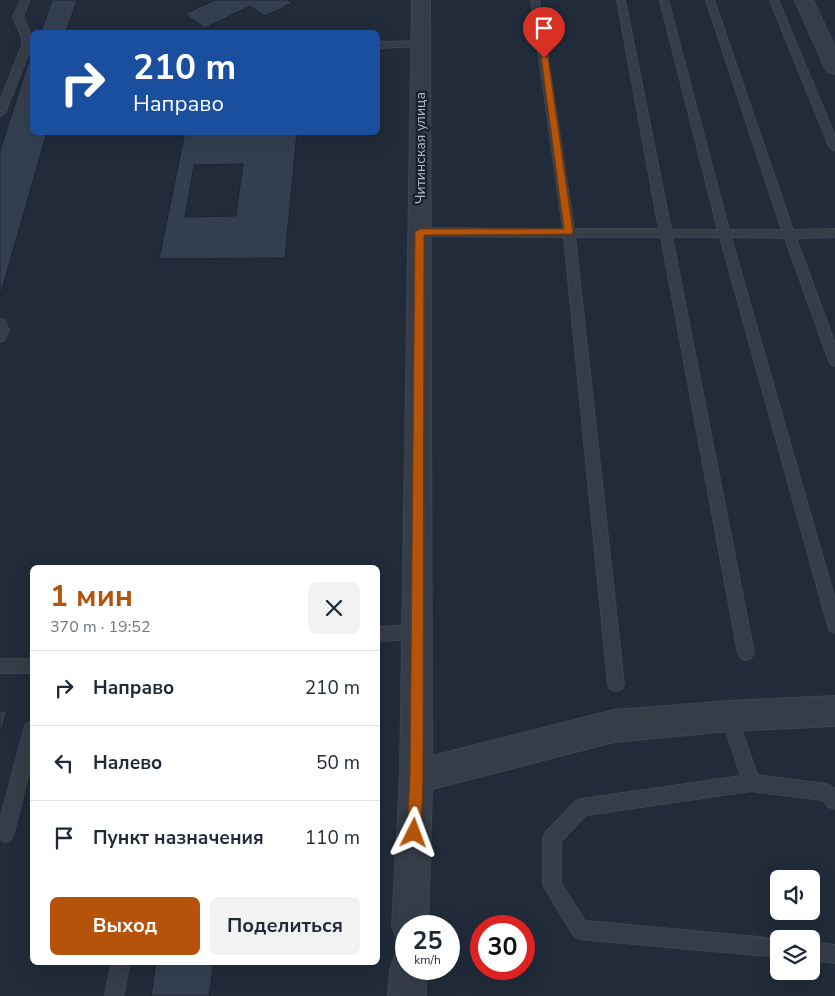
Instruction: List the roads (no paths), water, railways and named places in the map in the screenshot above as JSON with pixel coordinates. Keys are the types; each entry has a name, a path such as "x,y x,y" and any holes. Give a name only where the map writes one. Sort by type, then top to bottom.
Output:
{"street":[{"name":"Читинская улица","path":"410,915 416,777 421,0"},
{"path":"804,0 835,68"},
{"path":"416,777 614,726 729,716 835,711"},
{"path":"407,996 408,980"}],"lane":[{"path":"0,113 27,45 27,38 18,17 25,0"},
{"path":"535,0 569,232 616,684"},
{"path":"621,0 667,232 746,653"},
{"path":"664,0 724,232 835,626"},
{"path":"710,0 789,234 835,361"},
{"path":"774,0 835,148"},
{"path":"380,45 421,44"},
{"path":"0,77 13,77"},
{"path":"420,232 835,233"},
{"path":"0,323 3,330 0,337"},
{"path":"380,634 416,632"},
{"path":"0,666 30,666"},
{"path":"729,716 750,783"},
{"path":"5,833 30,738"},
{"path":"770,947 580,930 552,885 552,838 582,808 750,783 826,792 835,801"},
{"path":"820,953 835,954"},
{"path":"114,996 120,965"}]}
